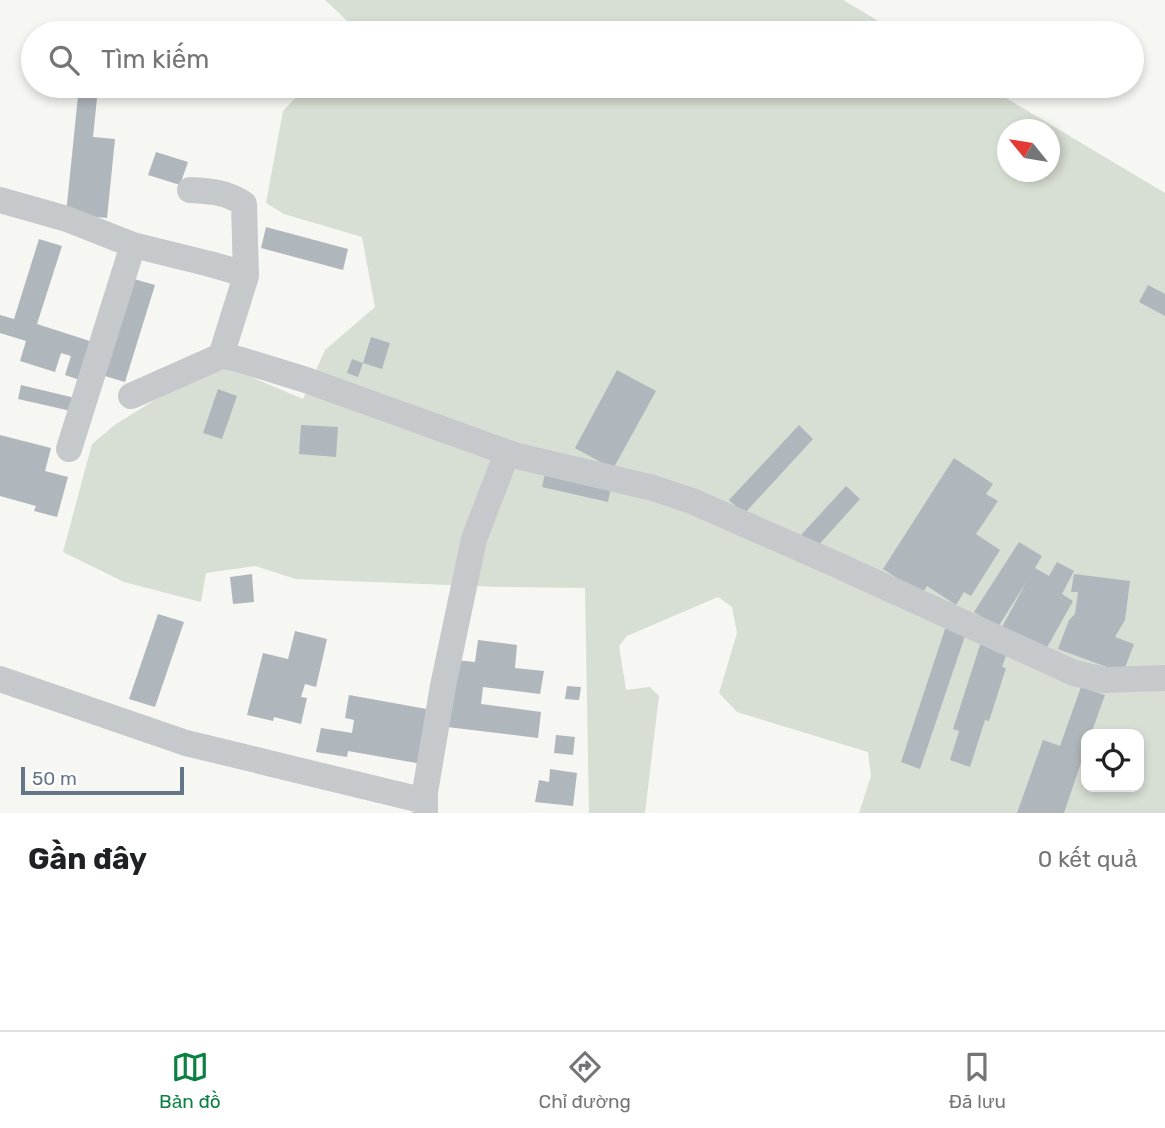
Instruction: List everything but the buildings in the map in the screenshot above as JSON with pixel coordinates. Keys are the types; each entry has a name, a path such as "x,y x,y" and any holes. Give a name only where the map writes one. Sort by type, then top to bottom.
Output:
{"street":[{"path":"190,190 236,197 244,204 246,276 221,356"},
{"path":"0,200 67,219 133,245 211,264 246,276"},
{"path":"69,449 133,245"},
{"path":"131,396 221,356 306,380 507,453 653,488 692,501 1074,673 1105,680 1165,678"},
{"path":"0,679 186,743 425,807 425,792 443,686 474,539 507,453"}],"shaded area":[{"path":"325,0 843,0 879,21 347,21"},
{"path":"295,98 1006,98 1041,119 997,119 997,182 1060,182 1060,130 1165,193 1165,813 859,813 871,776 868,752 737,712 719,693 737,633 732,607 718,597 627,636 619,646 626,690 650,687 659,696 645,813 589,813 585,588 296,579 255,566 206,573 201,602 124,582 63,552 92,444 116,424 201,375 230,368 303,399 325,350 375,307 362,237 284,214 266,203 283,111"}]}
